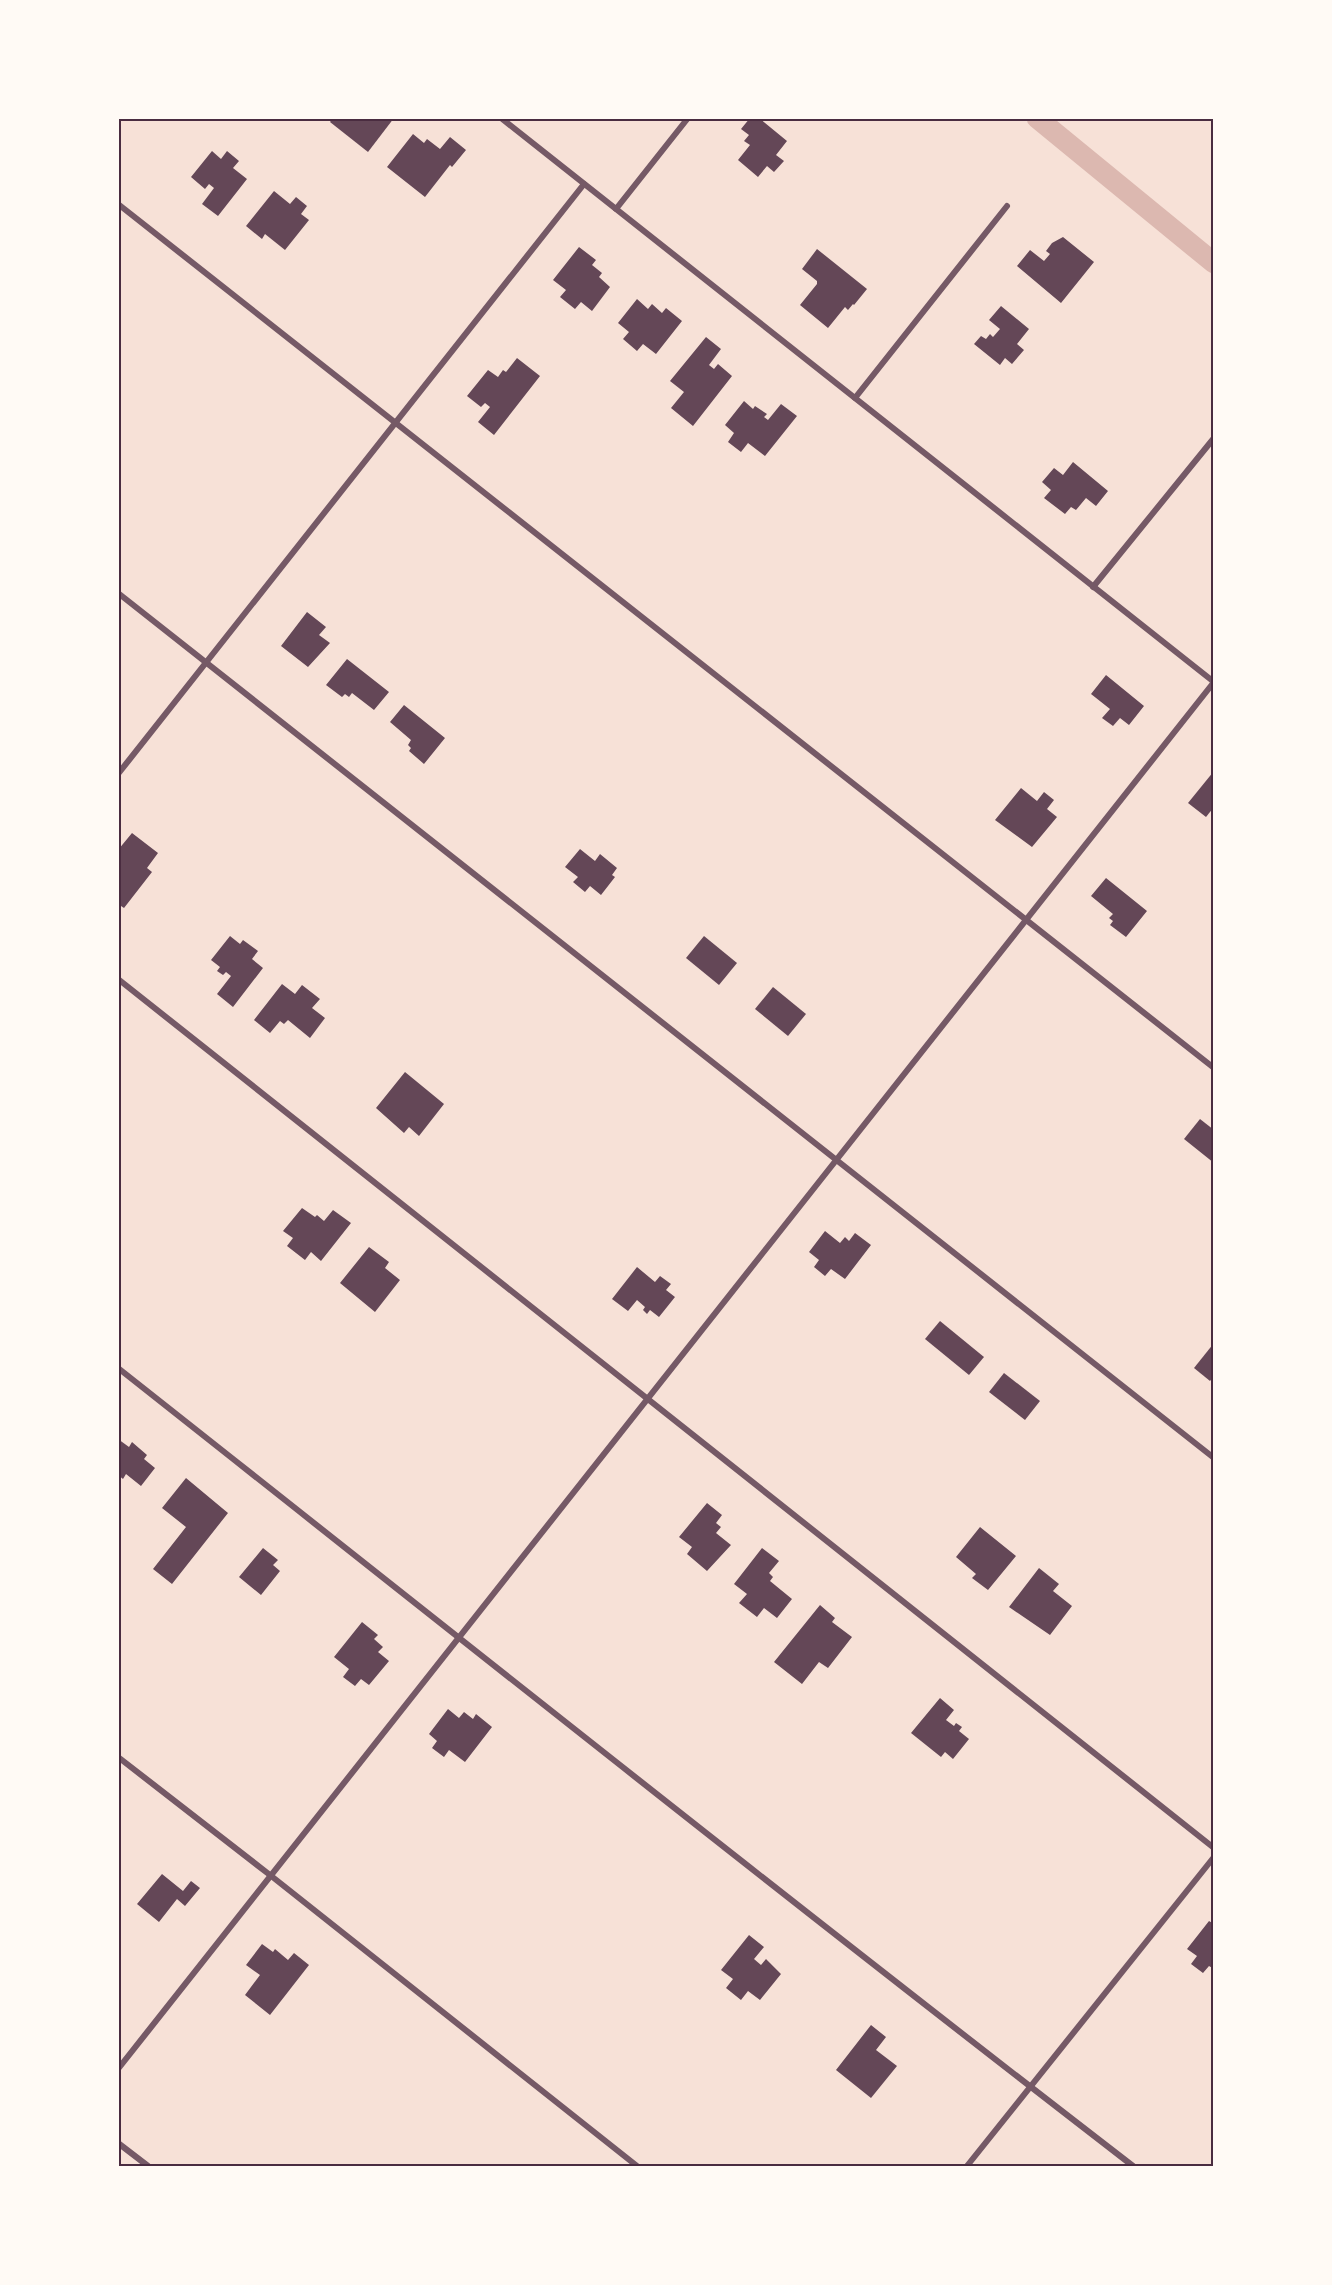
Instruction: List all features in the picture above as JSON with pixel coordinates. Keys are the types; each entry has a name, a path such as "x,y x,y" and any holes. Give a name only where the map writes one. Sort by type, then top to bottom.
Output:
{"street":[{"path":"118,2069 1214,682 501,118"},
{"path":"616,209 688,118"},
{"path":"118,774 584,184"},
{"path":"118,204 1214,1068"},
{"path":"855,398 1007,206"},
{"path":"1093,587 1214,438"},
{"path":"118,593 1214,1458"},
{"path":"118,979 1214,1848"},
{"path":"118,1368 458,1639 1133,2166"},
{"path":"118,1756 637,2166"},
{"path":"967,2166 1214,1857"},
{"path":"118,2143 148,2166"}],"building":[{"path":"333,118 394,118 368,152 330,122"},
{"path":"750,118 759,118 787,141 776,155 784,161 774,172 767,166 758,177 738,160 750,145 744,141 749,135 741,129"},
{"path":"413,134 424,143 427,139 440,149 450,137 466,150 452,167 450,165 425,197 387,167"},
{"path":"212,151 221,159 227,151 239,161 233,168 247,179 218,216 202,204 214,188 209,184 205,189 191,177"},
{"path":"274,191 290,204 296,197 307,206 301,214 309,220 285,250 265,234 262,239 246,226"},
{"path":"1063,237 1094,262 1061,303 1017,266 1030,250 1044,261 1050,254 1046,251 1052,243"},
{"path":"579,247 596,260 592,265 602,273 599,277 610,287 592,311 581,302 575,309 560,297 566,290 553,280"},
{"path":"817,249 867,289 848,310 845,307 828,328 800,305 817,284 817,281 802,269"},
{"path":"637,299 648,309 652,304 662,313 666,308 682,321 656,354 643,344 637,351 623,339 629,332 618,323"},
{"path":"1001,306 1029,329 1017,344 1024,350 1012,364 1005,358 1000,365 974,344 981,336 986,339 990,334 993,337 1000,329 989,320"},
{"path":"706,337 721,349 709,365 714,369 718,364 732,376 693,426 671,408 684,392 670,381"},
{"path":"517,358 540,376 494,435 478,422 490,407 485,403 481,407 467,396 488,370 498,377 503,370 506,372"},
{"path":"744,401 753,409 755,406 767,414 764,417 768,420 781,404 797,416 765,456 748,443 741,452 728,442 734,433 725,425"},
{"path":"1073,462 1108,491 1096,506 1086,498 1076,510 1071,507 1065,514 1044,498 1051,490 1042,482 1054,468 1063,475"},
{"path":"307,612 326,627 319,635 330,643 308,667 281,646"},
{"path":"347,659 389,692 374,710 352,693 349,697 345,694 342,697 326,685"},
{"path":"1106,675 1144,706 1129,725 1120,718 1113,726 1102,718 1110,709 1091,694"},
{"path":"404,705 445,738 424,764 409,751 411,748 408,745 411,740 390,722"},
{"path":"1214,771 1214,807 1206,817 1188,803"},
{"path":"1021,788 1037,801 1044,792 1054,800 1047,809 1057,817 1032,847 995,820"},
{"path":"132,833 158,853 147,868 152,872 124,908 118,904 118,850"},
{"path":"580,849 595,861 600,854 617,868 612,875 615,877 601,895 590,886 585,892 573,882 578,877 565,867"},
{"path":"1106,878 1147,911 1126,937 1110,925 1113,921 1109,918 1113,914 1091,896"},
{"path":"230,936 240,944 243,940 258,951 252,959 263,968 233,1007 217,994 231,976 226,972 223,975 217,971 220,967 211,960"},
{"path":"704,936 737,963 719,985 686,958"},
{"path":"282,984 295,994 302,985 320,999 312,1008 325,1018 310,1038 288,1020 284,1024 280,1021 270,1033 254,1020"},
{"path":"773,987 806,1014 788,1036 755,1009"},
{"path":"405,1072 444,1104 419,1136 409,1127 404,1133 376,1108"},
{"path":"1200,1119 1214,1130 1214,1163 1184,1139"},
{"path":"302,1208 324,1221 333,1210 351,1223 321,1261 311,1252 305,1260 287,1246 293,1238 283,1231"},
{"path":"825,1231 840,1243 845,1237 849,1241 855,1233 871,1245 845,1279 831,1269 825,1276 814,1267 819,1260 809,1252"},
{"path":"369,1247 389,1262 385,1268 400,1280 375,1312 340,1283"},
{"path":"637,1267 655,1282 660,1276 671,1284 666,1290 675,1297 659,1317 650,1310 647,1314 643,1310 645,1307 637,1300 628,1311 612,1299"},
{"path":"940,1321 984,1357 969,1375 925,1339"},
{"path":"1214,1343 1214,1376 1210,1381 1194,1368"},
{"path":"1004,1373 1040,1401 1025,1420 989,1392"},
{"path":"118,1439 129,1447 132,1442 147,1455 144,1459 155,1468 141,1486 126,1474 123,1479 118,1475 121,1470 118,1468"},
{"path":"186,1478 228,1513 172,1584 153,1569 186,1527 162,1508"},
{"path":"707,1503 722,1515 716,1523 721,1527 716,1533 731,1545 707,1571 687,1554 692,1547 679,1537"},
{"path":"980,1527 1016,1556 988,1590 972,1578 976,1574 956,1557"},
{"path":"263,1548 278,1560 273,1565 280,1571 261,1595 239,1577"},
{"path":"762,1548 779,1561 769,1573 773,1577 770,1581 792,1599 777,1618 764,1608 757,1617 739,1603 747,1594 734,1584"},
{"path":"1039,1568 1059,1584 1053,1591 1072,1606 1050,1635 1009,1607"},
{"path":"820,1605 835,1618 832,1622 852,1637 828,1668 819,1662 802,1684 774,1662"},
{"path":"362,1622 378,1635 374,1639 383,1647 378,1652 389,1661 369,1685 361,1679 355,1686 343,1677 349,1669 334,1657"},
{"path":"940,1698 954,1710 946,1720 954,1726 956,1723 962,1727 959,1731 969,1739 953,1759 945,1752 941,1757 911,1733"},
{"path":"448,1709 459,1718 464,1712 473,1719 476,1714 492,1727 465,1762 449,1750 444,1757 432,1748 437,1741 429,1734"},
{"path":"162,1874 183,1891 191,1881 200,1888 185,1906 177,1899 159,1922 137,1904"},
{"path":"1209,1921 1214,1924 1214,1969 1209,1966 1203,1973 1191,1964 1197,1956 1187,1949"},
{"path":"749,1935 764,1947 754,1959 761,1965 766,1959 781,1974 760,2000 748,1991 741,2000 726,1988 733,1979 721,1970"},
{"path":"262,1944 273,1952 275,1949 288,1960 294,1953 309,1965 270,2015 245,1995 260,1975 246,1965"},
{"path":"871,2025 886,2037 876,2050 897,2066 871,2098 836,2070"}],"waterway":[{"path":"1037,118 1214,263"}]}
